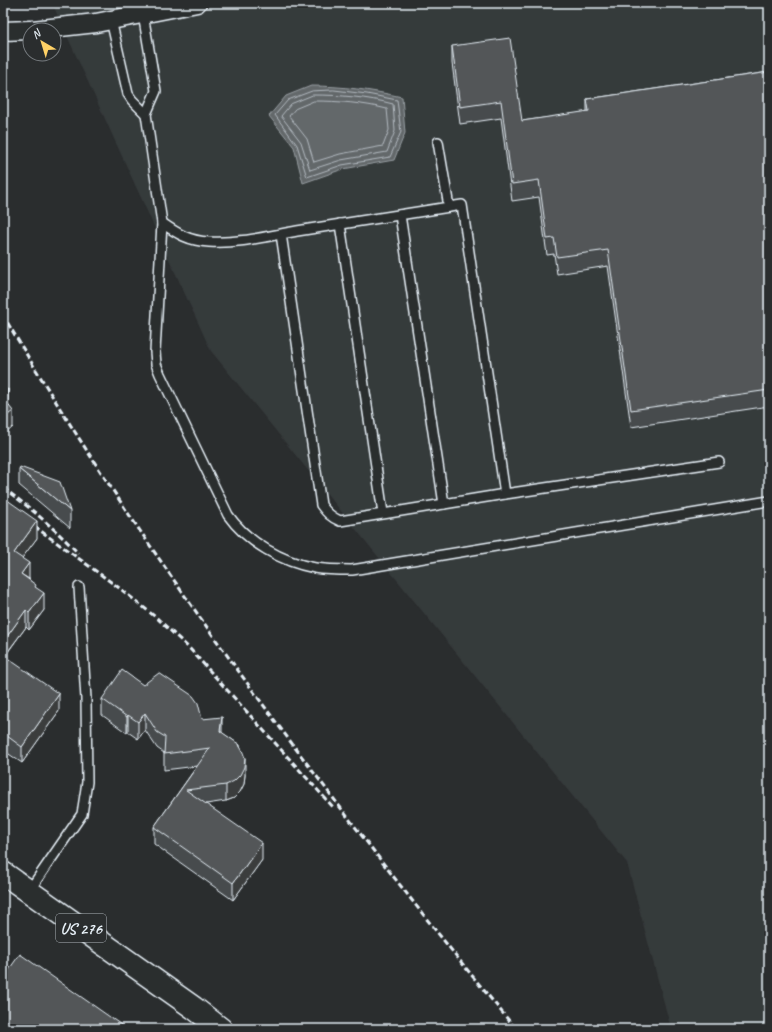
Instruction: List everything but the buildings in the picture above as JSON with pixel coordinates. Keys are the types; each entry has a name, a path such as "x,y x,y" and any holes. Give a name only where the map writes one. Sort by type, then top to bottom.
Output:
{"main road":[{"name":"US 276","path":"3,872 194,1008 221,1029"}],"street":[{"path":"62,27 111,20 197,3"},
{"path":"3,31 22,30"}],"lane":[{"path":"143,14 156,91 146,114 162,224 155,352 156,364 223,505 236,526 244,534 255,542 288,560 314,568 352,570 769,501"},
{"path":"111,20 128,94 146,114"},
{"path":"438,142 449,207"},
{"path":"162,224 181,236 194,240 231,242 462,205 505,494"},
{"path":"400,215 444,504"},
{"path":"340,224 383,514"},
{"path":"281,234 322,505 327,513 334,518 340,521 505,494 719,462"},
{"path":"29,890 82,814 87,782 86,699 79,588"}],"shaded area":[{"path":"52,3 769,3 769,1029 671,1029 627,863 211,351"}],"water":[{"path":"311,86 356,89 402,97 405,133 394,160 343,169 303,183 294,147 269,116 286,96"}],"railway":[{"path":"3,315 81,442 122,504 250,688 361,835 516,1029"},
{"path":"3,488 42,519 78,553"},
{"path":"27,521 122,590 158,619 190,649 333,807"}]}
